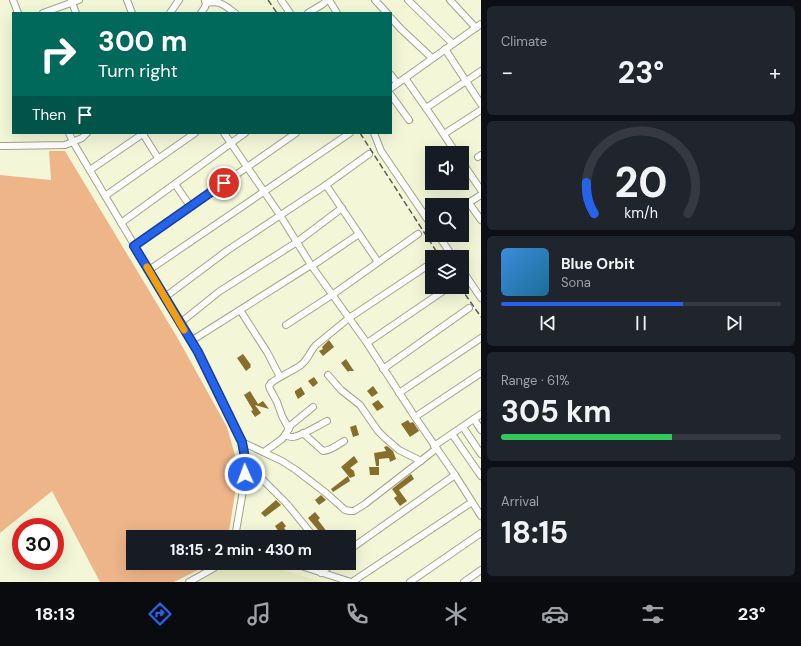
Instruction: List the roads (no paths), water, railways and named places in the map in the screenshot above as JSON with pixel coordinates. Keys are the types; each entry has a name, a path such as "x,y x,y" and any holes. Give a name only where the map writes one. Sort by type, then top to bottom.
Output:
{"street":[{"path":"13,0 18,12"},
{"path":"45,12 72,1 79,0"},
{"path":"127,0 132,12"},
{"path":"172,12 179,0"},
{"path":"281,0 289,12"},
{"path":"310,12 328,0 336,12"},
{"path":"375,0 386,12"},
{"path":"408,0 453,44"},
{"path":"392,87 478,26 450,0"},
{"path":"72,1 76,12"},
{"path":"202,12 205,7 205,2 212,1 221,2 234,12"},
{"path":"392,19 432,58"},
{"path":"445,49 481,104"},
{"path":"426,108 481,71"},
{"path":"392,76 397,83"},
{"path":"405,78 452,146"},
{"path":"392,96 409,120"},
{"path":"444,134 481,110"},
{"path":"69,134 134,246 198,352 242,442 246,463 244,485 236,530"},
{"path":"0,146 58,146 73,142 82,138 86,134"},
{"path":"90,170 143,134 158,158"},
{"path":"105,196 193,134"},
{"path":"225,134 332,295 367,343 481,516"},
{"path":"121,222 244,134"},
{"path":"134,246 295,134"},
{"path":"149,270 349,134"},
{"path":"374,134 381,151 425,216"},
{"path":"165,297 228,250 326,185 369,154"},
{"path":"469,172 481,190"},
{"path":"174,184 190,206"},
{"path":"326,185 378,262"},
{"path":"481,195 469,203 481,220"},
{"path":"180,323 220,291 297,242 342,208"},
{"path":"191,341 359,234"},
{"path":"286,325 332,295 418,234"},
{"path":"289,429 269,386 273,381 302,364 316,345 349,318 425,267"},
{"path":"469,280 481,298"},
{"path":"367,343 439,294"},
{"path":"383,369 468,308"},
{"path":"240,310 264,347 280,377"},
{"path":"399,393 481,338"},
{"path":"415,418 481,373"},
{"path":"328,375 341,390 360,405 378,431 385,438 399,450 421,461"},
{"path":"264,452 286,435 291,425 313,407"},
{"path":"242,442 282,461 322,490 345,510 354,511 421,461 435,447 452,434 481,414"},
{"path":"474,419 481,430"},
{"path":"286,435 294,437 327,422"},
{"path":"463,427 481,454"},
{"path":"303,434 323,451 329,450 344,442"},
{"path":"452,434 481,476"},
{"path":"246,463 287,504 308,530"},
{"path":"356,544 455,475"},
{"path":"312,570 352,582 472,502"},
{"path":"410,582 481,533"},
{"path":"189,582 210,570"},
{"path":"321,573 325,570"},
{"path":"464,582 481,570"}],"railway":[{"path":"268,0 276,12"},
{"path":"361,134 435,250"},
{"path":"465,294 481,317"}]}
